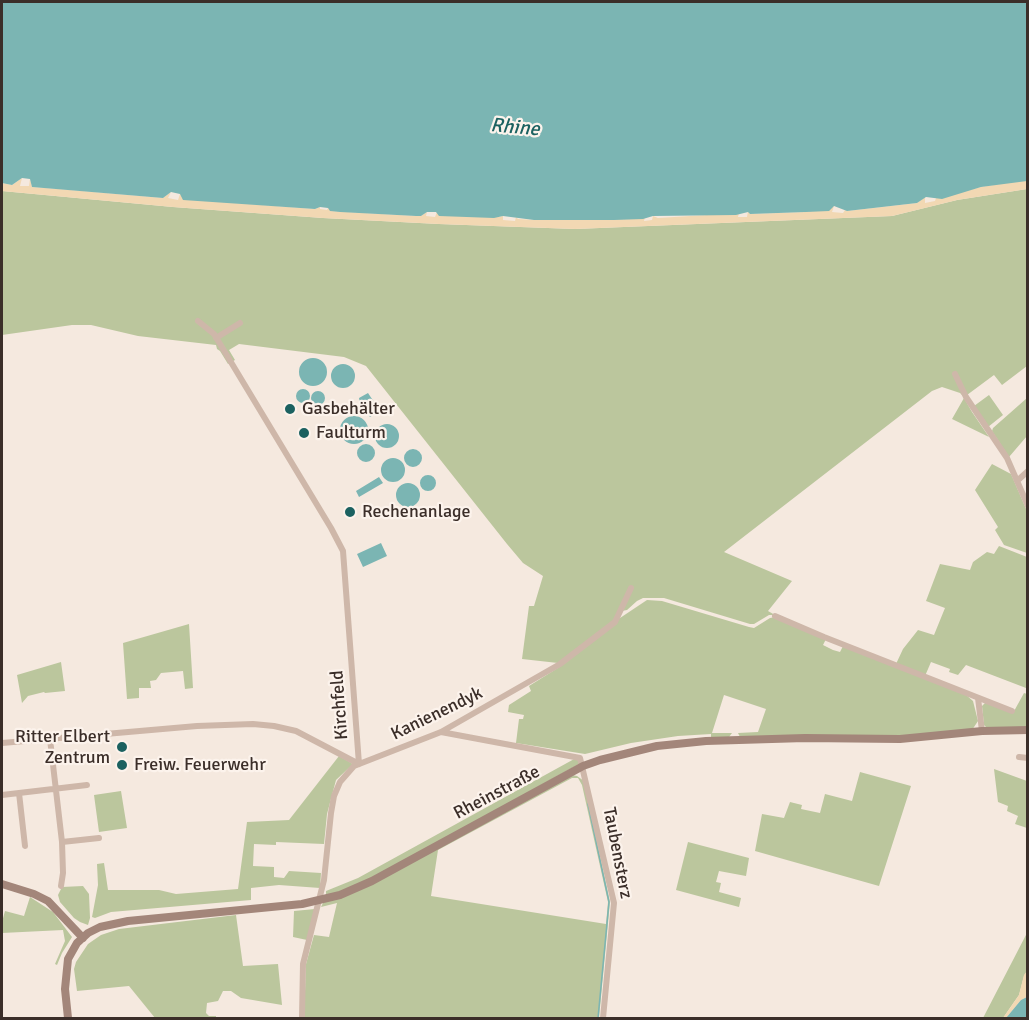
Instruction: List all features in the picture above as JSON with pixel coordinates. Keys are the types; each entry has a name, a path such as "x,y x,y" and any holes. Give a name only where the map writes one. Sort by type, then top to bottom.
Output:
{"main road":[{"name":"Rheinstraße","path":"83,938 100,927 114,922 319,901 340,895 372,881 583,766 624,753 657,746 706,741 806,738 900,740 982,731 1028,730"},
{"path":"2,884 48,901 83,938 73,950 66,970 68,1018"}],"street":[{"name":"Kirchfeld","path":"198,321 216,338 343,551 359,764"},
{"path":"216,338 240,323"},
{"path":"955,374 966,397 1007,458 1028,506"},
{"path":"1017,481 1028,471"},
{"name":"Kanienendyk","path":"302,1018 303,964 324,880 334,796 340,782 354,766 441,732 535,680 615,622 631,588"},
{"path":"775,616 1012,711"},
{"path":"978,698 982,731"},
{"name":"Kirchfeld","path":"2,743 206,725 274,726 313,738 359,764"},
{"path":"441,732 576,756 580,758 583,766"},
{"path":"50,739 62,842 61,886"},
{"path":"1019,758 1028,758"},
{"name":"Taubensterz","path":"583,766 614,903 603,1018"},
{"path":"2,795 87,785"},
{"path":"19,793 25,846"},
{"path":"62,842 99,838"}],"green space":[{"path":"1027,189 1027,366 1002,385 994,375 967,395 963,396 942,387 932,391 724,552 792,581 768,611 775,615 769,615 750,624 664,598 643,598 622,611 612,622 558,663 522,659 529,606 534,606 543,576 523,563 366,366 344,357 239,344 229,350 235,360 228,364 216,345 138,336 91,325 72,325 2,335 2,191 323,218 575,229 892,216 957,200"},
{"path":"989,395 1003,415 988,427 974,406"},
{"path":"964,398 972,412 989,437 952,419"},
{"path":"1027,398 1027,436 1009,457 992,431"},
{"path":"992,464 1011,474 1027,511 1027,553 1004,545 995,530 998,527 975,490"},
{"path":"999,546 1027,557 1026,688 966,665 958,675 949,672 950,669 931,662 925,676 896,664 903,649 918,630 934,635 945,608 926,601 940,564 970,570 973,562 987,552 994,554"},
{"path":"647,600 662,601 754,628 775,617 826,639 823,645 833,650 840,652 843,646 965,694 973,701 978,721 972,730 906,736 740,737 738,733 758,732 766,709 724,695 712,733 732,733 729,737 711,738 711,734 678,736 631,743 585,754 516,743 519,719 523,719 524,715 508,712 509,705 531,691 529,686 561,666 617,620"},
{"path":"189,624 193,688 185,689 183,671 161,673 156,680 150,681 151,688 139,688 139,698 127,699 123,643"},
{"path":"61,662 65,691 44,692 28,696 22,703 17,675"},
{"path":"1024,693 1027,694 1027,727 988,729 984,725 982,706 986,702 1013,713"},
{"path":"339,756 353,764 336,780 327,814 324,844 276,842 276,845 254,844 253,866 274,867 274,877 284,878 289,871 321,873 320,888 279,885 251,888 251,900 111,912 92,917 98,885 97,864 104,863 108,890 159,890 176,894 238,889 247,822 289,820"},
{"path":"576,758 579,764 373,878 349,890 326,895 326,891 358,878"},
{"path":"994,769 1027,781 1027,828 1015,824 1018,816 1007,811 1008,806 998,802"},
{"path":"860,772 911,786 879,886 755,851 762,814 784,818 790,802 802,805 801,809 820,813 825,794 852,801"},
{"path":"572,775 577,776 584,781 610,902 599,1018 304,1018 306,964 314,935 329,937 337,903 321,907 323,903","holes":["572,778 578,778 582,785 608,902 606,924 431,896 438,850"]},
{"path":"121,791 127,828 99,832 94,795"},
{"path":"688,842 749,858 746,876 719,871 716,882 721,883 719,892 741,898 739,907 676,890"},
{"path":"83,886 89,894 88,925 74,918 60,902 58,895 62,887"},
{"path":"30,897 53,912 72,937 57,965 55,964 65,941 63,930 2,933 5,911 24,916"},
{"path":"315,909 307,940 293,937 294,911"},
{"path":"236,915 243,966 278,964 282,1005 241,998 231,991 223,991 218,1001 207,1003 206,1013 216,1018 155,1018 129,986 77,991 74,969 76,962 88,944 101,935 119,929"},
{"path":"1027,933 1027,971 1019,995 1003,1018 983,1018"}],"sand":[{"path":"22,178 20,186 29,186 30,179 32,187 163,198 171,192 168,198 178,200 180,194 210,201 315,209 320,207 320,209 327,210 328,208 331,211 416,216 427,212 426,216 435,217 437,212 503,216 503,220 515,221 516,217 534,220 640,219 645,217 644,221 652,220 653,216 658,218 739,213 738,217 747,217 748,211 750,214 806,212 834,206 832,212 843,213 845,210 917,203 925,197 925,203 981,187 1028,181 1027,189 957,200 892,216 575,229 323,218 2,191 2,183 12,185"},
{"path":"1027,971 1027,997 1021,1000 1006,1018 1003,1018 1019,995"}],"water":[{"name":"Rhine","path":"2,2 1027,2 1027,181 981,187 942,199 926,197 917,203 847,211 834,206 829,211 750,214 748,212 736,215 653,216 643,219 614,220 534,220 503,216 494,218 439,216 436,212 416,216 340,212 320,207 315,209 183,200 180,194 171,192 163,198 32,187 30,179 22,178 12,185 2,183"},
{"path":"313,358 323,362 327,372 323,382 313,386 303,382 299,372 303,362"},
{"path":"343,364 352,367 355,376 352,385 343,388 334,385 331,376 334,367"},
{"path":"303,389 308,391 310,396 308,401 303,403 298,401 296,396 298,391"},
{"path":"318,391 323,393 325,398 323,403 318,405 313,403 311,398 313,393"},
{"path":"368,393 380,411 370,417 359,398"},
{"path":"354,416 364,420 368,430 364,440 354,444 344,440 340,430 344,420"},
{"path":"387,424 395,428 399,436 395,444 387,448 379,444 375,436 379,428"},
{"path":"366,444 372,447 375,453 372,459 366,462 360,459 357,453 360,447"},
{"path":"413,449 419,452 422,458 419,464 413,467 407,464 404,458 407,452"},
{"path":"393,458 401,462 405,470 401,478 393,482 385,478 381,470 385,462"},
{"path":"425,475 431,475 436,483 434,489 425,491 420,486 420,480"},
{"path":"379,477 383,483 359,497 356,491"},
{"path":"408,483 417,486 420,495 417,504 408,507 399,504 396,495 399,486"},
{"path":"381,543 387,556 363,567 357,554"},
{"path":"1027,997 1027,1018 1006,1018 1021,1000"}],"waterway":[{"path":"588,804 609,902 598,1018"}],"place":[{"name":"Gasbehälter","path":"290,409"},
{"name":"Faulturm","path":"304,433"},
{"name":"Rechenanlage","path":"350,512"},
{"name":"Ritter Elbert Zentrum","path":"122,747"},
{"name":"Freiw. Feuerwehr","path":"122,765"}]}
